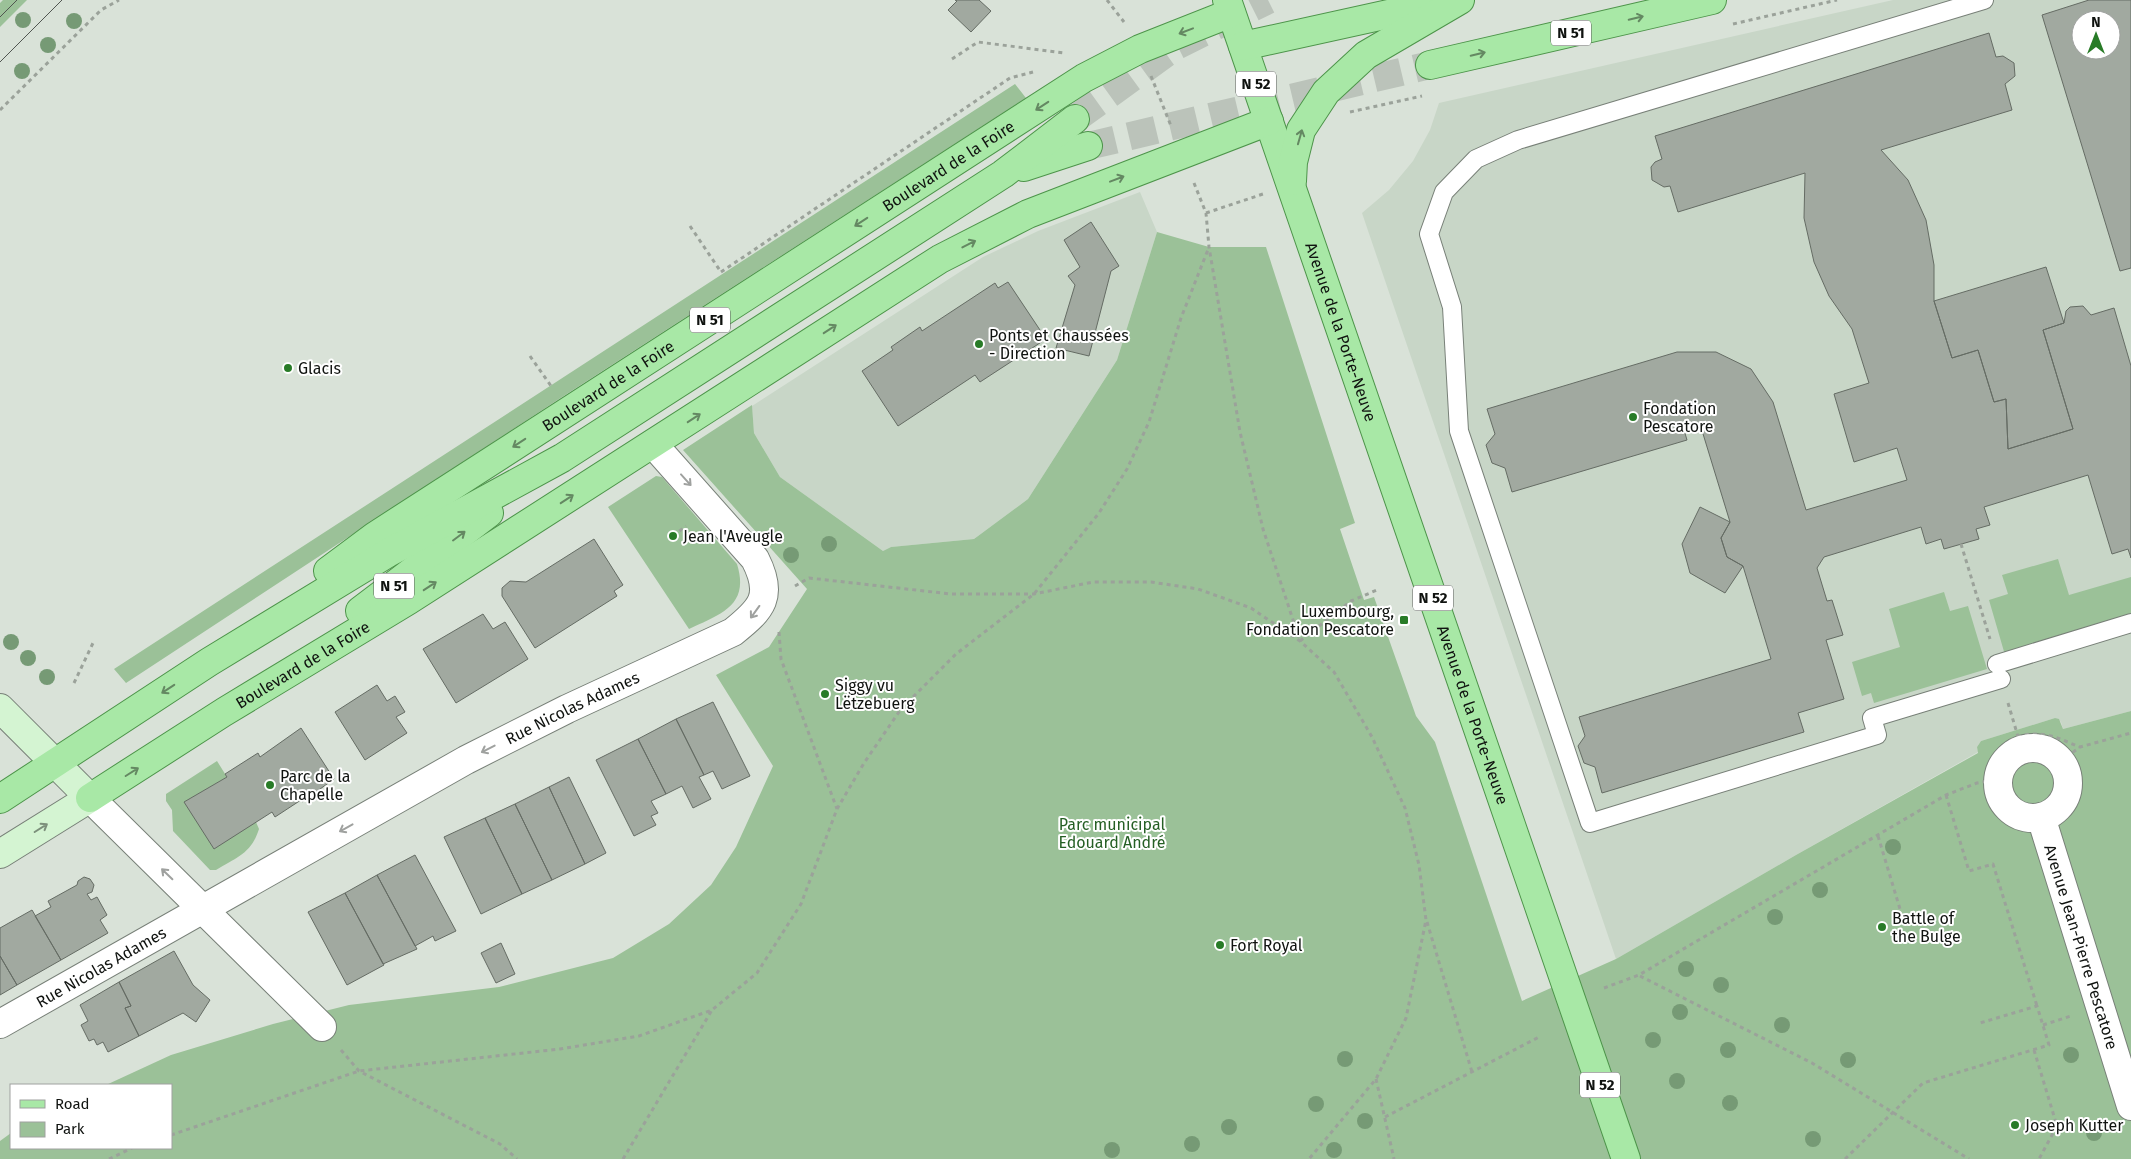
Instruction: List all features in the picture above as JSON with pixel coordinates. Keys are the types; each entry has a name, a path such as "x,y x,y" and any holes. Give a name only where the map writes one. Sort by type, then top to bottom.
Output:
{"main road":[{"path":"1243,46 1453,0"},
{"path":"1292,185 1293,162 1301,130 1326,92 1366,55 1460,0"},
{"name":"N 51","path":"1430,65 1712,0"},
{"name":"Boulevard de la Foire","path":"209,662 375,536 1084,78 1135,39 1229,7"},
{"name":"N 52","path":"1229,7 1292,185"},
{"name":"N 51","path":"1003,174 1075,119"},
{"name":"Boulevard de la Foire","path":"90,798 224,712 409,600 940,259 1028,214 1269,121"},
{"name":"N 51","path":"1003,174 1088,146"},
{"name":"Boulevard de la Foire","path":"224,712 562,458 1003,174"},
{"name":"Avenue de la Porte-Neuve","path":"1292,185 1626,1159"},
{"name":"Boulevard de la Foire","path":"0,799 209,662 388,553 562,458"},
{"path":"0,708 90,798 0,854"}],"street":[{"path":"653,444 755,559 764,576 770,596"},
{"name":"Rue Nicolas Adames","path":"0,1024 466,760 567,709 734,632 757,613 770,596"},
{"path":"2022,750 2043,750 2070,754 2066,795 2057,809 2041,817 2019,815 2010,809 1993,780 2006,761 2022,750"},
{"path":"90,798 322,1027"},
{"name":"Avenue Jean-Pierre Pescatore","path":"2041,817 2131,1106"}],"lane":[{"path":"1984,0 1518,140 1476,159 1444,192 1429,234 1452,307 1459,431 1590,823 1877,735 1872,718 2131,623"}],"path":[{"path":"0,110 101,10 119,0"},
{"path":"1107,0 1135,39 1206,213 1209,247 1240,432 1263,529 1300,641"},
{"path":"952,59 978,42 1070,54"},
{"path":"721,272 1010,78 1036,71"},
{"path":"1206,213 1292,185"},
{"path":"690,226 725,278"},
{"path":"172,1135 358,1071 560,1049 639,1036 712,1010 758,973 801,904 837,809 864,763 901,709 956,654 1034,594 1100,513 1127,469 1149,422 1181,318 1209,247"},
{"path":"530,356 554,392"},
{"path":"837,809 781,659 770,596 809,578 951,594 1034,594 1093,582 1151,582 1198,589 1251,608 1300,641 1334,672 1372,737 1405,808 1419,865 1426,920 1472,1072"},
{"path":"1300,641 1351,601 1377,590"},
{"path":"74,683 93,643"},
{"path":"1604,988 1639,975 1946,795 1993,780 1989,764 1998,749 2018,736 2034,733 2049,735 2070,754 2131,733"},
{"path":"1845,1159 1923,1083 2049,1045 1993,864 1969,871 1946,795"},
{"path":"1878,836 1900,909"},
{"path":"1309,1159 1376,1079 1406,1018 1426,920"},
{"path":"1639,975 1812,1064 1968,1159"},
{"path":"1980,1023 2037,1006"},
{"path":"623,1159 712,1010"},
{"path":"2043,1026 2077,1014"},
{"path":"1385,1117 1541,1036"},
{"path":"2034,1050 2057,1126 2039,1159"},
{"path":"358,1071 500,1144 517,1159"},
{"path":"1376,1079 1394,1159"},
{"path":"109,1159 130,1149"}],"shaded area":[{"path":"1893,0 2131,0 2131,711 2063,729 2061,722 2055,718 1981,741 1977,747 1978,752 1616,959 1362,213 1389,190 1413,161 1430,130 1439,103"},
{"path":"1140,192 1157,232 1117,360 1028,499 974,539 891,547 883,551 780,477 754,433 752,406 983,257 1038,231"}],"green space":[{"path":"3,0 27,0 0,27 0,3"},
{"path":"1015,84 1026,98 559,399 126,683 114,669"},
{"name":"Parc municipal Edouard André","path":"1157,232 1209,247 1266,247 1355,523 1340,529 1364,600 1374,597 1416,716 1435,742 1522,1001 1616,959 1978,753 1977,747 1981,741 2055,718 2059,719 2063,729 2131,711 2131,1159 0,1159 0,1141 10,1134 10,1149 172,1149 172,1084 108,1084 171,1055 273,1024 349,1005 499,987 613,958 669,924 711,885 736,847 773,766 716,675 769,647 807,589 683,450 752,405 754,433 780,477 883,551 891,547 974,539 1028,499 1117,360"},
{"path":"656,476 662,477 737,564 740,578 736,599 730,607 721,613 689,629 608,507"},
{"path":"2058,559 2069,595 2131,577 2131,617 2005,655 1989,600 2008,594 2002,575"},
{"path":"1944,592 1950,611 1968,606 1987,669 1874,703 1871,693 1862,696 1852,662 1900,647 1889,609"},
{"path":"217,761 227,777 185,802 256,822 259,829 247,850 216,870 210,870 173,831 172,810 166,801 166,794"}],"building":[{"path":"955,0 979,0 991,11 971,32 948,10 957,1"},
{"path":"2089,0 2131,0 2131,268 2120,271 2042,15"},
{"name":"Fondation Pescatore","path":"1989,33 1996,57 2003,56 2014,63 2015,76 2005,84 2012,110 1881,150 1908,180 1926,220 1934,265 1934,301 1952,358 1978,350 1994,402 2006,399 2008,449 2073,429 2043,330 2064,323 2066,311 2070,307 2083,306 2091,315 2114,308 2131,366 2131,558 2128,549 2112,554 2088,475 1984,507 1990,525 1976,529 1979,539 1944,549 1941,539 1926,544 1921,527 1824,557 1817,568 1827,601 1832,600 1843,635 1826,640 1844,699 1798,713 1804,732 1602,793 1595,767 1584,763 1578,746 1585,736 1579,717 1771,659 1743,566 1727,557 1721,538 1730,522 1700,424 1684,430 1687,440 1512,492 1505,468 1492,463 1486,445 1495,434 1487,409 1677,352 1716,352 1751,369 1773,402 1806,510 1907,480 1897,448 1854,462 1834,394 1869,383 1852,329 1829,296 1814,262 1804,218 1805,173 1678,212 1670,186 1664,187 1652,180 1651,167 1655,162 1662,159 1655,136"},
{"path":"1091,222 1119,266 1111,271 1089,356 1056,348 1075,285 1068,276 1080,267 1064,240"},
{"path":"2046,267 2064,323 2043,330 2073,429 2008,449 2006,399 1994,402 1978,350 1952,358 1934,301"},
{"path":"1008,282 1046,339 980,382 975,375 898,426 862,371 893,350 891,347 920,327 922,331 995,283 998,288"},
{"path":"1700,507 1730,522 1721,538 1727,557 1743,566 1725,593 1690,573 1682,544"},
{"path":"594,539 623,585 614,591 617,596 535,648 502,596 502,588 510,581 526,582"},
{"path":"483,614 493,629 505,622 528,659 456,703 423,649"},
{"path":"377,685 387,701 395,696 405,712 396,717 407,733 365,760 335,712"},
{"path":"713,702 750,776 722,789 713,771 704,775 676,719"},
{"path":"676,719 704,775 699,777 711,799 693,808 682,786 666,794 638,739"},
{"name":"Parc de la Chapelle","path":"301,728 334,779 302,802 301,800 275,817 272,812 214,849 184,802 227,777 225,774 258,753 260,757"},
{"path":"638,739 666,794 651,801 658,813 651,816 656,825 634,836 596,760"},
{"path":"569,777 606,853 585,864 549,787"},
{"path":"549,787 585,864 552,880 515,804"},
{"path":"515,804 552,880 522,894 485,818"},
{"path":"485,818 522,894 481,914 444,837"},
{"path":"415,855 456,931 435,941 433,936 415,946 377,875"},
{"path":"377,875 417,949 383,964 345,893"},
{"path":"84,877 90,879 94,885 92,892 87,894 91,900 97,897 107,915 100,920 108,933 61,960 35,916 51,907 48,901 77,885 78,881"},
{"path":"345,893 384,965 347,985 308,912"},
{"path":"32,910 61,960 17,985 0,956 0,928"},
{"path":"501,943 515,974 496,983 481,953"},
{"path":"174,951 193,985 210,1000 196,1022 183,1013 139,1036 125,1008 131,1006 119,982"},
{"path":"0,956 17,985 0,995"},
{"path":"119,982 131,1006 125,1008 139,1036 108,1052 103,1042 97,1045 94,1039 89,1041 81,1025 88,1021 80,1005"}],"tunnel":[{"path":"1075,119 1176,46 1268,0"},
{"path":"1088,146 1430,65"}],"tram line":[{"path":"0,17 17,0"},
{"path":"0,62 62,0"}],"place":[{"name":"Ponts et Chaussées - Direction","path":"979,344"},
{"name":"Glacis","path":"288,368"},
{"name":"Fondation Pescatore","path":"1633,417"},
{"name":"Jean l'Aveugle","path":"673,536"},
{"name":"Luxembourg, Fondation Pescatore","path":"1404,620"},
{"name":"Siggy vu Lëtzebuerg","path":"825,694"},
{"name":"Parc de la Chapelle","path":"270,785"},
{"name":"Battle of the Bulge","path":"1882,927"},
{"name":"Fort Royal","path":"1220,945"},
{"name":"Joseph Kutter","path":"2015,1125"}]}
